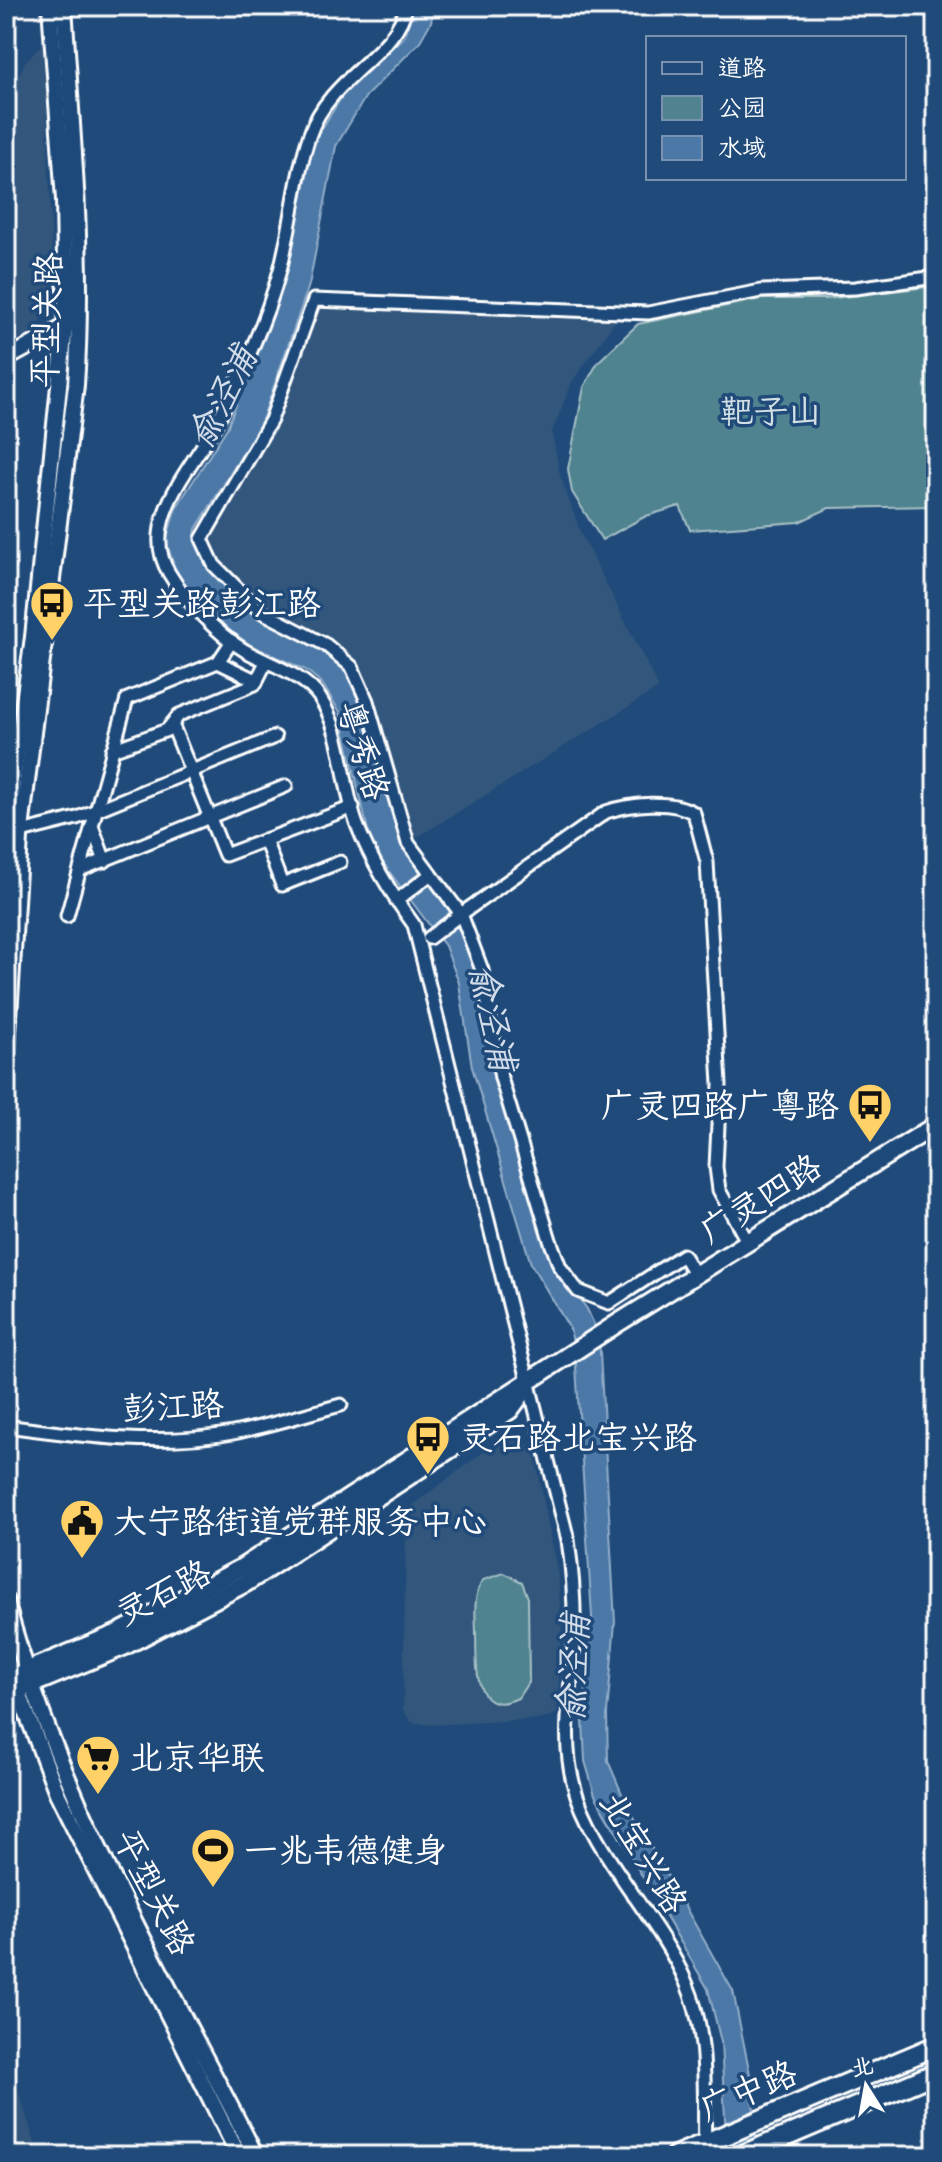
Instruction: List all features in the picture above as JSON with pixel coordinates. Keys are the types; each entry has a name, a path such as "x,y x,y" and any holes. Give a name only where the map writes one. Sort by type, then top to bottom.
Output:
{"main road":[{"name":"广灵四路","path":"550,1367 936,1125"},
{"name":"灵石路","path":"16,1684 241,1568 530,1383 550,1367"},
{"name":"广中路","path":"675,2156 705,2150 755,2122 936,2046"},
{"name":"广中路","path":"748,2152 936,2073"}],"street":[{"name":"平型关路","path":"6,1065 13,831 65,326 64,200 50,6"},
{"name":"平型关路","path":"13,831 76,385 81,319 78,195 64,6"},
{"name":"粤秀路","path":"406,6 397,31 341,83 317,117 307,144 280,269 267,309 211,433 164,514 159,547 166,569 232,641 303,681 322,701 332,724 357,825 396,901 414,925 530,1383"},
{"path":"695,1275 683,1255 609,1303 597,1301 578,1291 560,1267 501,1078 482,970 459,915 408,843 367,701 352,667 326,645 260,611 214,565 202,539 271,420 314,300 648,313 761,291 855,288 936,277"},
{"path":"6,359 81,319"},
{"path":"67,916 127,699 218,662 232,641"},
{"path":"218,662 257,681"},
{"path":"112,750 167,730 179,715 257,681 266,662"},
{"path":"172,724 225,855 353,807"},
{"path":"13,831 96,811 275,737"},
{"path":"80,870 286,786"},
{"path":"429,938 606,812 623,807 683,806 694,813 707,862 720,1084 716,1167 719,1190 747,1241"},
{"path":"92,826 105,861"},
{"path":"265,840 282,885 340,862"},
{"path":"396,901 431,874"},
{"name":"北宝兴路","path":"530,1383 563,1514 572,1566 574,1631 567,1737 572,1781 592,1827 663,1939 691,1994 702,2048 705,2150"},
{"name":"彭江路","path":"6,1426 134,1441 182,1439 233,1433 341,1405"},
{"name":"平型关路","path":"6,1601 16,1684 256,2156"},
{"name":"平型关路","path":"6,1659 81,1844 239,2156"}],"shaded area":[{"path":"44,42 54,301 35,330 6,347 6,104 25,62"},
{"path":"314,300 622,312 572,382 552,432 560,475 582,536 659,688 408,843 352,667 260,611 214,565 202,539 271,420"},
{"path":"515,1433 535,1455 558,1575 562,1632 557,1713 543,1719 430,1725 411,1722 403,1710 406,1518 399,1515 506,1435"},
{"path":"6,2051 39,2156 6,2156"}],"green space":[{"name":"靶子山","path":"936,286 936,506 829,508 799,522 690,530 680,506 646,516 602,540 572,492 568,469 584,387 598,362 638,324 761,299 826,299"},
{"path":"504,1573 522,1582 528,1598 529,1681 518,1698 503,1703 492,1701 480,1685 475,1614 477,1593 483,1580"}],"water":[{"path":"414,6 434,6 431,22 419,43 366,96 336,146 309,285 260,426 196,529 196,539 207,564 239,600 267,620 332,655 349,674 363,705 400,843 467,935 475,952 484,1010 564,1277 587,1309 599,1335 615,1622 607,1714 608,1761 626,1803 733,1991 752,2084 757,2156 727,2156 721,2042 708,1989 595,1795 585,1761 583,1721 592,1617 575,1351 570,1329 531,1264 472,1067 459,983 445,946 379,858 370,839 340,712 321,682 306,670 252,646 228,629 177,575 166,541 176,508 227,428 284,282 314,141 348,87 405,36"}],"place":[{"name":"平型关路彭江路","path":"52,642"},
{"name":"广灵四路广粤路","path":"870,1144"},
{"name":"灵石路北宝兴路","path":"428,1476"},
{"name":"大宁路街道党群服务中心","path":"82,1560"},
{"name":"北京华联","path":"98,1796"},
{"name":"一兆韦德健身","path":"213,1889"}],"water label":[{"name":"俞泾浦","path":"221,397"},
{"name":"俞泾浦","path":"494,1017"},
{"name":"俞泾浦","path":"572,1668"}]}
